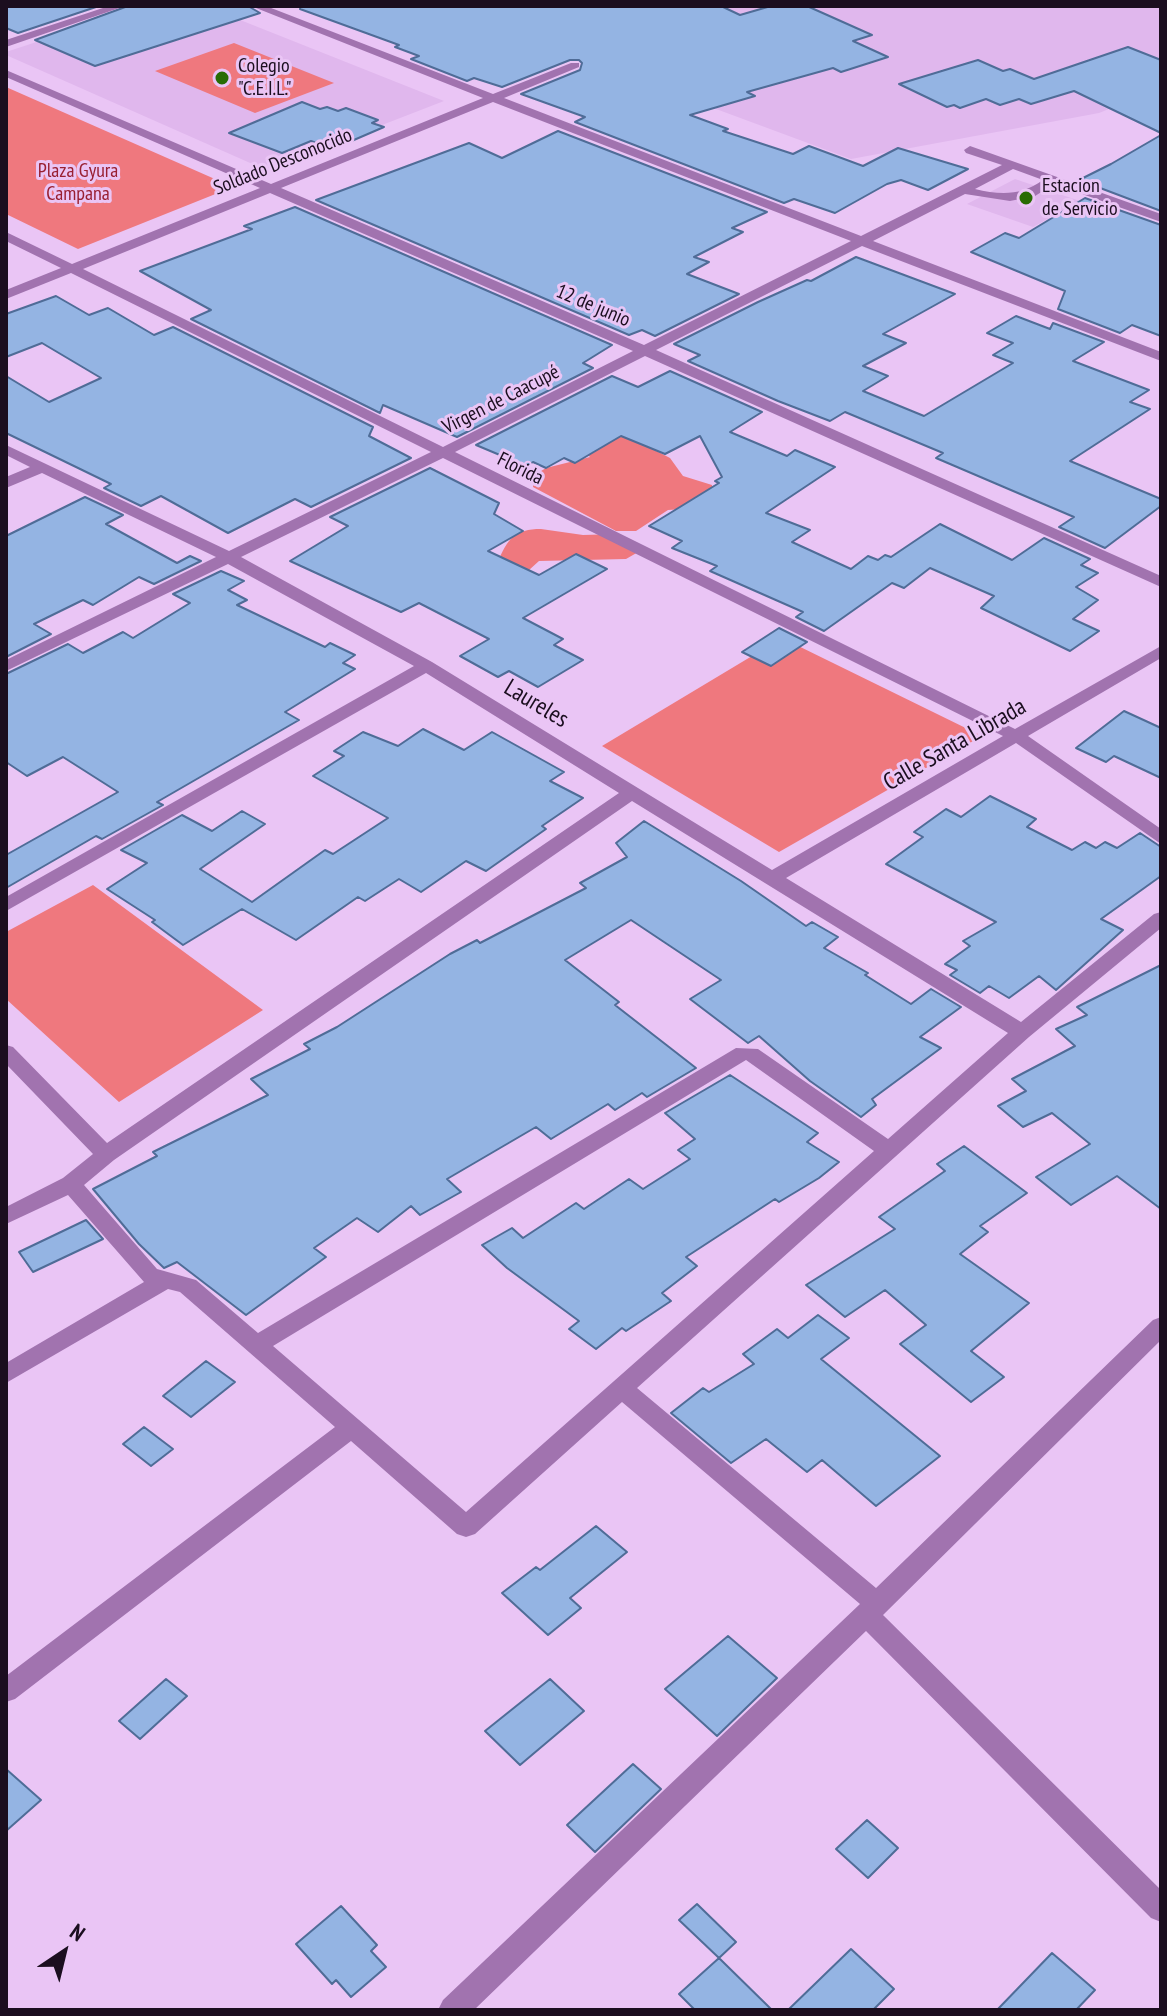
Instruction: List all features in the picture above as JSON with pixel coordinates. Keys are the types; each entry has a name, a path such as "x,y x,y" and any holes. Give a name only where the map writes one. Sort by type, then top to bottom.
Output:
{"street":[{"path":"6,44 120,6"},
{"path":"256,6 1161,357"},
{"name":"Soldado Desconocido","path":"6,295 575,65"},
{"name":"12 de junio","path":"6,73 643,350 1161,582"},
{"path":"970,150 1161,218"},
{"name":"Virgen de Caacupé","path":"6,666 442,453 1012,165"},
{"path":"964,190 1015,199 1038,191 1053,179"},
{"name":"Florida","path":"6,236 1018,737 1161,838"},
{"name":"Laureles","path":"6,449 228,557 426,666 1022,1032"},
{"path":"6,483 40,468"},
{"name":"Calle Santa Librada","path":"771,879 1161,651"},
{"path":"6,905 426,666"},
{"path":"6,1216 71,1184 106,1155 634,791"},
{"path":"71,1184 149,1275 188,1286 466,1527 1022,1032 1161,918"},
{"path":"6,1052 106,1155"},
{"path":"256,1345 743,1053 751,1054 889,1151"},
{"path":"6,1374 163,1281"},
{"path":"453,2010 872,1610 1161,1326"},
{"path":"621,1388 872,1610 1161,1909"},
{"path":"6,1691 351,1428"}],"shaded area":[{"name":"Colegio \"C.E.I.L.\"","path":"146,6 205,6 444,101 266,170 6,55 6,52"},
{"path":"438,6 1161,6 1161,88 1099,113 851,159"},
{"name":"Estacion de Servicio","path":"1015,179 1080,201 1033,227 967,204"}],"green space":[{"path":"234,43 334,83 255,113 155,71"},
{"name":"Plaza Gyura Campana","path":"6,87 233,187 78,249 6,214"},
{"path":"606,425 670,458 683,476 712,485 712,495 698,508 668,510 636,531 616,531 533,487 533,476 546,468 590,457 581,448"},
{"path":"541,529 583,535 618,534 640,551 626,559 539,561 508,589 498,562 505,547 518,533"},
{"path":"782,638 982,736 779,852 602,746"},
{"path":"93,885 263,1010 119,1102 6,999 6,932"}],"building":[{"path":"6,6 99,6 18,33 6,28"},
{"path":"128,6 248,6 260,13 95,66 35,40"},
{"path":"301,6 721,6 740,15 771,6 807,6 872,35 853,41 888,57 841,72 833,68 747,92 755,96 690,115 728,129 723,131 793,154 809,146 863,166 898,148 968,169 928,190 901,180 887,184 835,213 794,199 784,203 575,122 585,117 521,94 580,70 582,63 579,60 570,60 502,87 474,78 467,81 411,59 419,56 395,47 399,45 300,9"},
{"path":"1128,47 1161,60 1161,133 1074,91 1031,104 1019,99 1000,105 986,99 960,108 954,105 947,107 899,84 978,60 1034,79"},
{"path":"302,102 320,109 327,107 338,111 346,108 378,120 372,123 384,127 333,149 311,141 282,153 229,133"},
{"path":"558,131 767,212 732,228 743,232 694,257 709,262 687,274 739,294 655,336 642,330 629,335 316,200 469,143 502,158"},
{"path":"1161,135 1161,211 1079,180 1111,164"},
{"path":"1085,198 1161,225 1161,336 1132,325 1120,333 1058,309 1065,291 971,252 1005,233 1019,238"},
{"path":"295,207 612,345 583,363 593,368 457,437 383,405 380,413 191,319 211,310 140,271 252,229 244,226"},
{"path":"856,257 955,294 883,334 906,343 863,366 888,376 863,391 924,416 1013,363 993,355 1013,343 987,333 1016,316 1050,329 1053,323 1104,342 1073,361 1149,390 1130,402 1150,409 1070,461 1161,499 1161,506 1105,548 1059,527 1074,517 936,458 943,453 845,412 830,421 778,401 688,361 700,355 674,344"},
{"path":"56,296 89,315 108,308 154,335 173,327 373,427 369,436 411,458 311,507 295,499 228,533 161,496 141,506 104,488 111,484 6,433 6,376 49,402 101,378 42,343 6,357 6,314"},
{"path":"670,371 762,412 730,432 787,456 795,450 835,467 766,513 810,530 792,542 851,569 868,556 878,560 885,555 891,557 940,524 1012,560 1044,538 1090,559 1081,565 1098,573 1076,587 1098,600 1073,619 1099,631 1070,651 981,608 994,596 930,568 904,588 892,583 824,631 796,617 803,612 710,571 717,566 672,548 682,541 649,526 719,483 715,481 722,477 700,436 665,454 621,436 575,463 564,458 546,468 533,462 526,466 476,445 612,376 638,387"},
{"path":"430,468 499,503 494,514 523,531 488,551 539,575 576,554 607,569 523,618 563,639 554,645 583,660 538,687 509,671 498,677 460,656 489,639 419,603 401,612 290,561 348,526 330,517"},
{"path":"85,497 123,515 106,524 177,563 190,556 201,561 154,584 139,577 93,605 83,600 34,624 51,634 6,657 6,536"},
{"path":"221,571 244,581 228,590 247,600 237,605 325,647 330,643 355,655 343,663 355,669 285,712 299,720 157,802 163,805 102,839 96,836 6,888 6,855 118,792 63,757 27,776 6,762 6,674 68,644 83,653 123,632 133,638 190,603 173,594"},
{"path":"779,628 807,642 771,666 742,652"},
{"path":"1124,711 1161,728 1161,778 1114,756 1106,762 1076,748"},
{"path":"423,729 464,750 492,732 564,772 550,781 583,798 542,826 546,829 486,871 466,861 421,892 399,879 365,901 358,897 296,940 242,909 183,945 152,922 155,920 107,889 147,863 121,850 182,815 212,831 242,811 265,824 200,869 252,902 325,850 333,854 388,818 313,776 344,756 334,751 363,732 398,746"},
{"path":"990,796 1036,819 1027,827 1072,850 1085,842 1096,848 1105,842 1117,848 1140,833 1161,847 1161,876 1101,919 1123,930 1056,990 1039,976 1009,998 989,986 980,993 950,975 957,970 945,964 970,946 963,941 996,922 886,864 923,837 914,832 946,809 961,817"},
{"path":"644,821 741,881 806,926 812,922 838,937 824,948 868,973 865,975 911,1004 931,989 961,1007 920,1037 941,1048 872,1099 876,1105 861,1117 810,1081 759,1036 748,1043 690,999 721,980 631,920 565,960 619,1002 615,1005 696,1068 647,1097 642,1093 615,1110 608,1104 551,1139 536,1127 447,1179 461,1192 420,1215 411,1206 378,1232 357,1218 314,1248 326,1257 246,1315 177,1262 164,1268 139,1244 93,1189 157,1156 153,1152 268,1095 251,1079 310,1049 304,1044 337,1027 450,954 477,940 480,943 586,888 580,883 627,857 616,843"},
{"path":"1161,965 1161,1209 1117,1176 1071,1205 1036,1177 1090,1144 1052,1113 1023,1127 998,1106 1026,1091 1012,1079 1075,1046 1056,1029 1087,1015 1077,1007"},
{"path":"730,1075 818,1133 807,1142 839,1162 819,1178 779,1202 775,1199 686,1257 697,1266 662,1293 671,1301 626,1331 622,1328 596,1349 569,1329 579,1321 507,1268 482,1245 512,1228 523,1238 576,1203 584,1209 629,1179 643,1189 690,1159 678,1150 695,1139 665,1113"},
{"path":"964,1146 1027,1193 980,1226 988,1232 960,1254 1029,1303 971,1351 1004,1377 971,1402 900,1344 926,1325 885,1290 845,1317 806,1285 895,1229 879,1217 945,1171 937,1164"},
{"path":"86,1220 103,1239 33,1272 19,1252"},
{"path":"818,1315 849,1338 821,1359 940,1456 876,1506 822,1460 807,1472 766,1439 731,1463 671,1413 703,1388 709,1392 754,1364 743,1354 777,1329 788,1338"},
{"path":"206,1361 235,1382 191,1417 163,1396"},
{"path":"144,1427 173,1449 151,1466 123,1444"},
{"path":"596,1526 627,1552 570,1598 581,1608 548,1635 502,1593 536,1567 540,1570"},
{"path":"728,1636 777,1678 717,1736 665,1689"},
{"path":"166,1679 187,1696 140,1739 119,1721"},
{"path":"550,1679 584,1711 520,1765 485,1731"},
{"path":"633,1764 661,1789 595,1852 567,1825"},
{"path":"6,1769 41,1800 6,1831"},
{"path":"867,1820 898,1848 868,1878 836,1849"},
{"path":"697,1904 736,1942 719,1958 679,1920"},
{"path":"341,1906 377,1945 371,1951 386,1967 351,1997 336,1980 332,1984 296,1944"},
{"path":"851,1949 894,1989 873,2010 788,2010"},
{"path":"1052,1953 1095,1990 1076,2010 997,2010"},
{"path":"719,1958 772,2010 695,2010 679,1994"}],"place":[{"name":"Colegio \"C.E.I.L.\"","path":"222,78"},
{"name":"Estacion de Servicio","path":"1026,198"}]}
